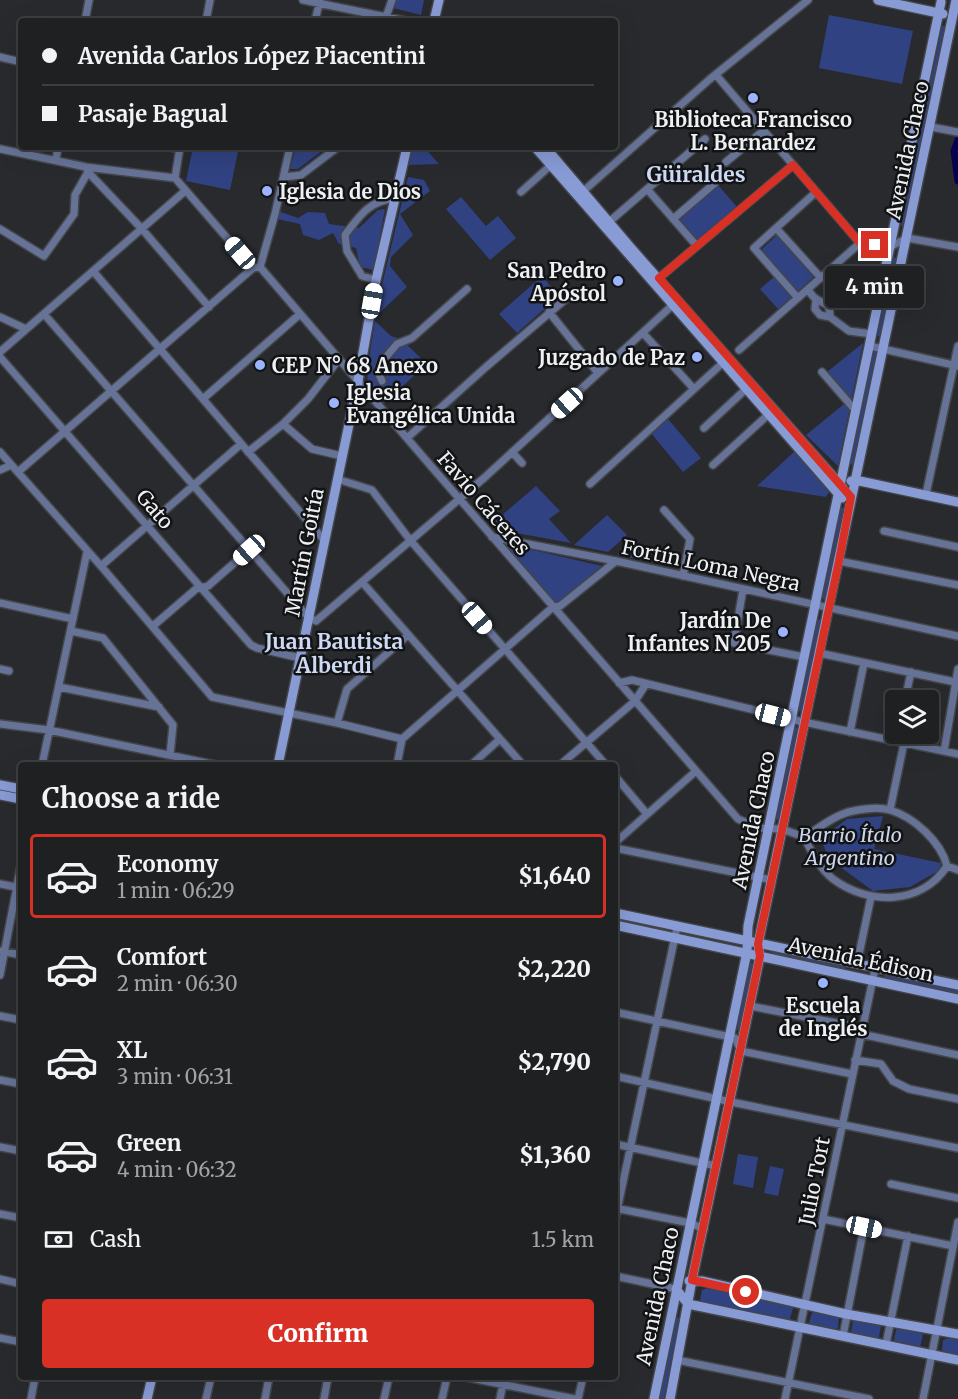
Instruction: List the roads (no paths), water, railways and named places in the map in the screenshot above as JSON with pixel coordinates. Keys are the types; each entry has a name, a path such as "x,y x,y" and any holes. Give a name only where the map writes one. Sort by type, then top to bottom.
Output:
{"main road":[{"path":"435,18 439,0"},
{"path":"878,0 956,18"},
{"path":"936,1 956,4"},
{"name":"Avenida Chaco","path":"654,1399 730,1036 747,947 748,926 939,13 936,1"},
{"name":"Avenida Chaco","path":"670,1399 692,1280 760,956 758,944 850,501 956,18 956,4"},
{"name":"Martín Goitía","path":"279,762 358,381 376,280 405,150"},
{"path":"538,150 609,222 624,244 659,278 676,303"},
{"path":"548,150 580,193 840,490"},
{"path":"726,360 746,388 850,501"},
{"path":"840,490 855,480 958,502"},
{"path":"0,785 18,788"},
{"path":"0,795 18,798"},
{"name":"Avenida Édison","path":"618,915 676,932"},
{"name":"Avenida Édison","path":"618,924 676,932 747,947 760,956 958,999"},
{"name":"Avenida Édison","path":"747,947 758,944 958,985"},
{"path":"958,1334 890,1323 692,1280 676,1288 688,1304 958,1360"},
{"path":"147,1399 151,1380"}],"street":[{"path":"86,18 89,0"},
{"path":"207,18 210,0"},
{"path":"303,0 391,18"},
{"path":"386,17 392,0"},
{"path":"580,193 716,75 808,0"},
{"path":"316,18 320,2"},
{"path":"366,13 369,18"},
{"path":"0,57 18,61"},
{"path":"716,75 860,243 890,247 907,238 958,247"},
{"path":"931,127 958,132"},
{"path":"726,162 763,131"},
{"path":"609,222 705,139"},
{"path":"0,149 56,160 87,169 175,178 180,150"},
{"path":"56,160 58,150"},
{"path":"18,472 257,268 284,177 289,150"},
{"path":"284,177 301,175 334,150"},
{"path":"521,192 551,165"},
{"path":"659,278 793,165"},
{"path":"87,169 142,228 209,307"},
{"path":"0,229 44,256 74,214 75,195 87,169"},
{"name":"Favio Cáceres","path":"175,178 300,314 738,819 759,828 782,830 804,837"},
{"path":"673,219 715,183"},
{"path":"647,189 696,245"},
{"path":"0,352 185,191"},
{"path":"798,298 754,248 816,192"},
{"path":"376,280 362,276 347,251 345,235 359,217 377,201 395,198"},
{"path":"776,228 821,278"},
{"path":"739,350 860,243"},
{"path":"93,271 324,540"},
{"path":"382,381 378,372 381,363 397,344 412,338 467,288"},
{"path":"808,290 816,299 825,302 830,309 830,317 849,331 872,334"},
{"path":"406,438 567,298"},
{"path":"44,314 309,618 316,621 459,499 676,303"},
{"path":"549,312 598,373"},
{"path":"204,398 300,314"},
{"path":"0,317 26,329"},
{"path":"643,333 694,389"},
{"path":"870,346 956,366"},
{"path":"926,494 956,366 958,346"},
{"name":"Gato","path":"0,357 251,645 300,658"},
{"path":"248,452 283,424 308,399 339,359"},
{"path":"590,484 726,360"},
{"path":"822,372 856,411"},
{"path":"704,428 746,388"},
{"path":"713,465 769,414"},
{"path":"283,424 312,449 342,456"},
{"path":"101,566 242,444"},
{"path":"0,452 153,626 212,697 289,712 402,739"},
{"path":"512,452 522,463"},
{"path":"0,470 11,465"},
{"path":"337,478 372,490 410,540 603,762"},
{"path":"664,510 690,539 683,576"},
{"path":"884,531 958,547"},
{"name":"Fortín Loma Negra","path":"492,537 616,561 958,636"},
{"path":"153,626 196,589 208,586 249,550"},
{"path":"43,762 87,552"},
{"path":"398,762 402,739 553,607 560,606 616,561"},
{"path":"839,561 958,585"},
{"path":"362,582 520,762"},
{"path":"743,589 734,643 804,657"},
{"path":"0,603 73,619"},
{"path":"71,630 103,638 159,707 173,725 170,755"},
{"path":"337,723 347,689 408,635"},
{"path":"819,652 955,682"},
{"path":"850,732 864,663"},
{"path":"0,669 9,671"},
{"path":"944,751 955,702 955,682 958,669"},
{"path":"907,690 911,672"},
{"path":"619,683 632,680 804,722 885,737"},
{"path":"564,762 635,701 646,684"},
{"path":"59,687 159,707"},
{"path":"0,724 49,730 202,762"},
{"path":"474,762 500,739"},
{"path":"890,810 898,744"},
{"path":"918,744 958,754"},
{"path":"618,840 696,771"},
{"path":"618,779 647,813"},
{"path":"890,810 924,830 945,857 947,866 941,876 930,885 906,895 871,897 853,891 831,877 811,852 804,837 841,815 853,811 890,810"},
{"path":"618,849 772,880"},
{"path":"947,866 958,870"},
{"path":"0,884 18,888"},
{"path":"0,975 2,951 18,892"},
{"path":"857,964 871,897"},
{"path":"618,1199 631,1148 676,932"},
{"path":"2,951 18,954"},
{"name":"Julio Tort","path":"785,1399 875,969"},
{"path":"750,1006 852,1026 861,1034 958,1055"},
{"path":"618,1013 730,1036 735,1038 741,1051 852,1074"},
{"path":"0,1016 18,1019"},
{"path":"855,1060 881,1064 893,1081 909,1089 958,1099"},
{"path":"618,1077 958,1149"},
{"path":"0,1080 18,1083"},
{"path":"618,1145 716,1166"},
{"path":"0,1147 18,1150"},
{"path":"891,1184 958,1198"},
{"path":"618,1207 690,1223 704,1229"},
{"path":"0,1214 18,1217"},
{"path":"823,1219 955,1244"},
{"path":"923,1399 958,1222"},
{"path":"843,1336 864,1227"},
{"path":"886,1344 908,1236"},
{"path":"618,1277 676,1288"},
{"path":"0,1280 18,1283"},
{"path":"0,1338 18,1341"},
{"path":"677,1360 869,1399"},
{"path":"31,1399 34,1380"},
{"path":"206,1399 210,1380"},
{"path":"265,1399 268,1380"},
{"path":"324,1399 327,1380"},
{"path":"384,1399 388,1380"},
{"path":"442,1399 446,1380"},
{"path":"480,1380 577,1399 582,1380"},
{"path":"500,1399 503,1380"}],"waterway":[{"path":"958,140 954,151 958,181"}],"place":[{"name":"Biblioteca Francisco L. Bernardez","path":"753,98"},
{"name":"Iglesia de Dios","path":"267,191"},
{"name":"San Pedro Apóstol","path":"618,281"},
{"name":"Juzgado de Paz","path":"697,357"},
{"name":"CEP N° 68 Anexo","path":"260,365"},
{"name":"Iglesia Evangélica Unida","path":"334,403"},
{"name":"Jardín De Infantes N 205","path":"783,632"},
{"name":"Escuela de Inglés","path":"823,983"}],"district":[{"name":"Güiraldes","path":"696,174"},
{"name":"Juan Bautista Alberdi","path":"334,653"}],"park label":[{"name":"Barrio Ítalo Argentino","path":"850,846"}]}
